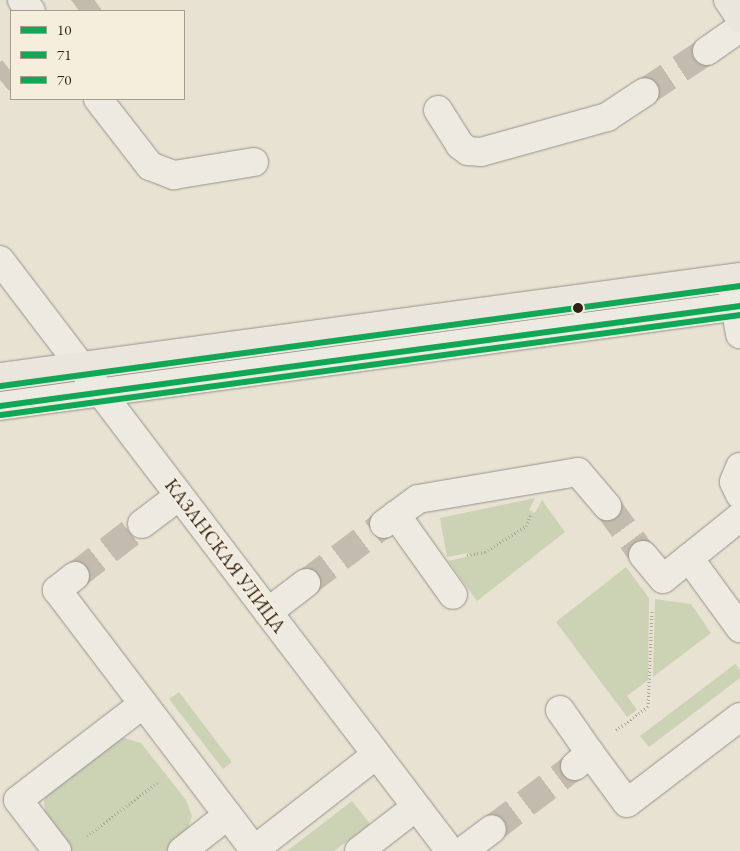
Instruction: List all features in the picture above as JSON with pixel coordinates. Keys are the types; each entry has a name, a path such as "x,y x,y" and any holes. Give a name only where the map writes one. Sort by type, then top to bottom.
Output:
{"main road":[{"path":"728,0 740,18"},
{"path":"0,377 735,278"}],"street":[{"path":"22,0 30,10"},
{"path":"707,51 740,28"},
{"path":"438,110 460,145 468,151 481,152 607,118 644,92"},
{"path":"99,100 150,166 174,176 254,162"},
{"name":"КАЗАНСКАЯ УЛИЦА","path":"0,260 99,393 180,496 450,851"},
{"path":"735,278 740,334"},
{"path":"0,406 737,306"},
{"path":"740,467 734,482 740,495"},
{"path":"453,595 430,562 390,519 418,499 580,473 607,506"},
{"path":"142,524 180,496"},
{"path":"643,555 662,579 740,517"},
{"path":"689,558 740,628"},
{"path":"74,576 56,590 254,850 376,755"},
{"path":"268,612 306,583"},
{"path":"57,851 18,800 143,704"},
{"path":"560,710 583,759 627,803 740,717"},
{"path":"358,851 416,807"},
{"path":"182,851 228,815"},
{"path":"463,851 492,829"}],"path":[{"path":"430,562 486,552 526,526 547,477"},
{"path":"583,759 648,707 652,588 662,579"},
{"path":"83,838 186,760"}],"green space":[{"path":"535,498 529,510 535,513 542,500 565,532 477,601 448,561 470,556 468,553 447,557 440,518"},
{"path":"626,567 649,598 648,680 627,696 637,710 627,717 556,622"},
{"path":"655,599 691,604 711,633 653,677"},
{"path":"735,664 740,670 740,678 649,747 640,736"},
{"path":"179,692 232,762 223,769 169,699"},
{"path":"124,738 141,743 186,800 192,816 187,833 166,851 69,851 45,817 44,799 48,791 116,739"},
{"path":"352,801 370,824 334,851 287,851"}],"tunnel":[{"path":"80,10 94,0"},
{"path":"645,92 707,51"},
{"path":"0,80 10,72"},
{"path":"607,506 643,555"},
{"path":"75,576 142,524"},
{"path":"306,583 384,524"},
{"path":"492,829 575,766"}],"transit line":[{"name":"70","path":"1,386 740,286"},
{"name":"10","path":"0,406 740,306"},
{"name":"71","path":"1,415 740,315"}]}
